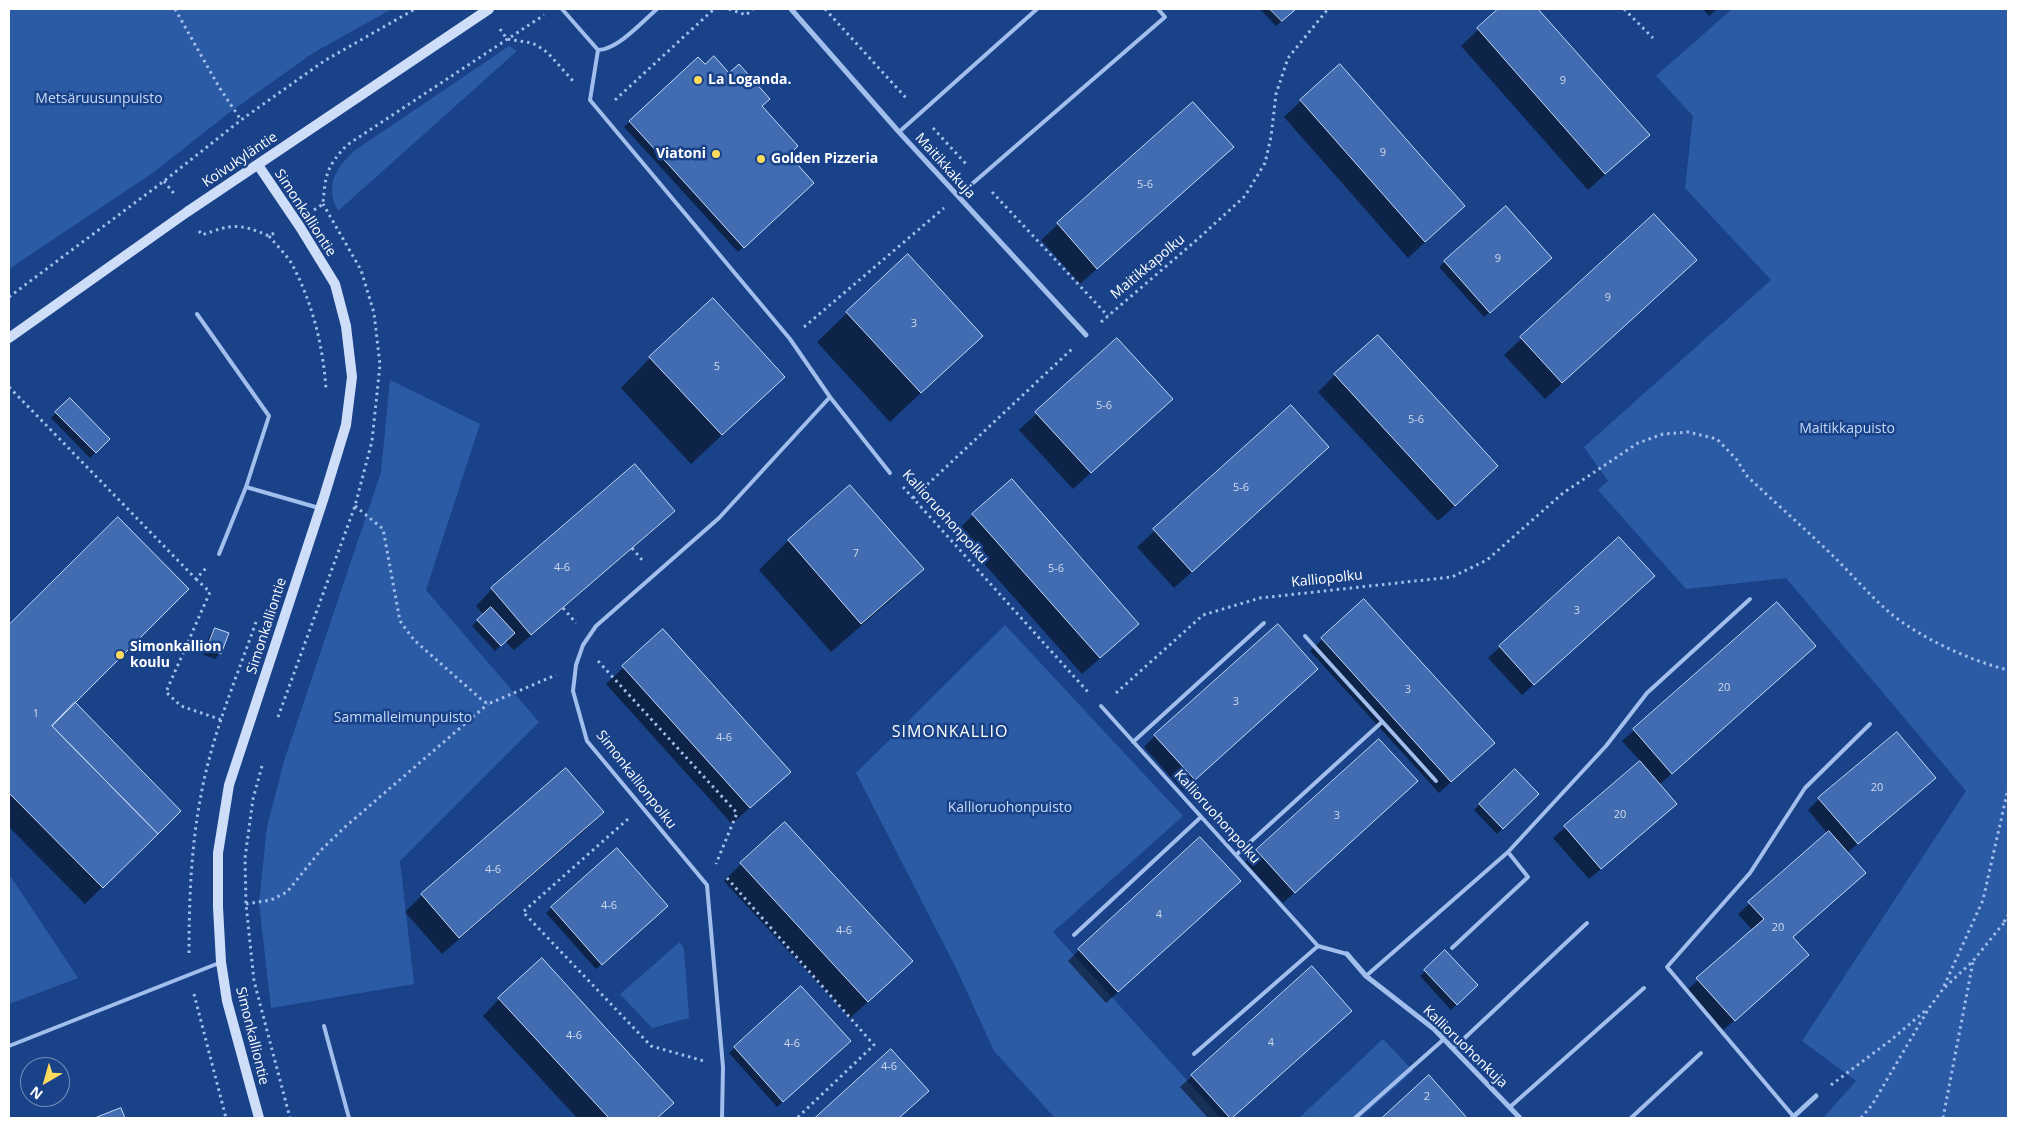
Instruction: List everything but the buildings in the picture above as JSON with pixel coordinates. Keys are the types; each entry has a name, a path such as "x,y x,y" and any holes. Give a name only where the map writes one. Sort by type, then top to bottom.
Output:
{"main road":[{"name":"Koivukyläntie","path":"9,338 187,212 488,9"},
{"name":"Simonkalliontie","path":"258,165 335,284 346,326 352,377 346,425 321,509 229,785 218,853 218,907 227,1001 259,1118"}],"street":[{"name":"Maitikkakuja","path":"791,9 899,132 1086,335"},
{"name":"Kallioruohonkuja","path":"1347,954 1366,976 1434,1029 1520,1118"},
{"path":"1793,1117 1816,1096"}],"lane":[{"path":"562,9 598,50 607,50 617,43 656,9"},
{"path":"899,132 1036,9"},
{"path":"958,196 1165,18 1158,9"},
{"path":"590,100 598,50"},
{"name":"Kallioruohonpolku","path":"590,100 790,339 830,397 890,473"},
{"path":"197,314 269,416 246,487 219,554"},
{"name":"Simonkallionpolku","path":"722,1118 723,1067 707,885 587,741 574,691 575,667 583,645 596,626 719,518 830,397"},
{"path":"246,487 321,509"},
{"path":"1366,976 1508,852 1606,746 1646,693 1750,599"},
{"path":"1133,742 1264,623"},
{"path":"1305,636 1436,782"},
{"name":"Kallioruohonpolku","path":"1101,706 1318,946"},
{"path":"1236,855 1382,722"},
{"path":"1793,1117 1667,967 1750,872 1805,788 1870,724"},
{"path":"1074,935 1201,817"},
{"path":"1452,948 1528,877 1508,852"},
{"path":"1454,1048 1587,924"},
{"path":"1194,1054 1318,946 1347,954"},
{"path":"9,1046 222,962"},
{"path":"1510,1107 1644,988"},
{"path":"324,1026 348,1118"},
{"path":"1355,1118 1444,1039"},
{"path":"1631,1118 1701,1053"}],"path":[{"path":"175,9 219,87 241,120"},
{"path":"9,297 241,120 324,61 415,9"},
{"path":"488,9 507,39 532,43 548,53 590,100"},
{"path":"601,112 714,9"},
{"path":"729,9 746,15 753,9"},
{"name":"Maitikkapolku","path":"913,498 1086,335 1245,196 1265,163 1272,137 1276,94 1288,58 1328,9"},
{"path":"1624,9 1653,38"},
{"path":"275,726 355,506 372,441 380,365 374,313 360,270 324,204 325,177 335,157 347,145 545,14"},
{"path":"164,180 202,235 227,226 248,227 269,236 324,204"},
{"path":"790,339 958,196"},
{"path":"9,387 210,592 166,692 182,706 222,720"},
{"name":"Kalliopolku","path":"1101,706 1203,615 1260,598 1452,577 1487,560 1563,493 1638,443 1663,434 1688,432 1717,439 1737,460 1746,475 1830,553 1890,613 1913,629 1947,646 1987,665 2008,670"},
{"name":"Kallioruohonpolku","path":"890,473 1101,706"},
{"path":"355,506 383,528 400,621 414,640 488,704"},
{"path":"632,548 643,561"},
{"path":"196,578 219,554"},
{"path":"246,904 271,900 287,892 321,850 346,826 488,704 575,667"},
{"path":"604,668 737,813 715,865"},
{"path":"262,763 253,799 245,858 246,904 254,981 290,1118"},
{"path":"1943,989 1983,900 2008,789"},
{"path":"642,807 523,912 651,1046 723,1067"},
{"path":"722,873 874,1045 797,1118"},
{"path":"1861,1118 1872,1105 1929,1008 1943,989 1973,961 2008,915"},
{"path":"2002,925 2008,920"},
{"path":"1943,1118 1973,961"},
{"path":"1816,1096 1891,1040 1929,1008"}],"green space":[{"name":"Metsäruusunpuisto","path":"9,9 392,9 313,53 230,112 154,172 9,269"},
{"name":"Maitikkapuisto","path":"1732,9 2008,9 2008,1118 1823,1118 1856,1081 1802,1041 1966,791 1786,578 1686,589 1598,490 1608,481 1584,447 1771,280 1685,188 1693,116 1656,76"},
{"path":"509,46 517,51 338,211 332,194 334,178 342,164 354,151"},
{"name":"Sammalleimunpuisto","path":"390,380 480,424 426,590 539,722 400,861 414,984 271,1008 259,903 267,827 284,761 381,472"},
{"name":"Kallioruohonpuisto","path":"1005,625 1183,816 1053,932 1221,1118 1055,1118 994,1051 955,966 856,773"},
{"path":"9,874 78,978 9,1004"},
{"path":"680,942 684,949 689,1018 652,1028 620,994"},
{"path":"1383,1039 1413,1071 1360,1118 1299,1118"}],"place":[{"name":"La Loganda.","path":"698,80"},
{"name":"Viatoni","path":"716,154"},
{"name":"Golden Pizzeria","path":"761,159"},
{"name":"Simonkallion koulu","path":"120,655"}],"district":[{"name":"SIMONKALLIO","path":"950,732"}]}
